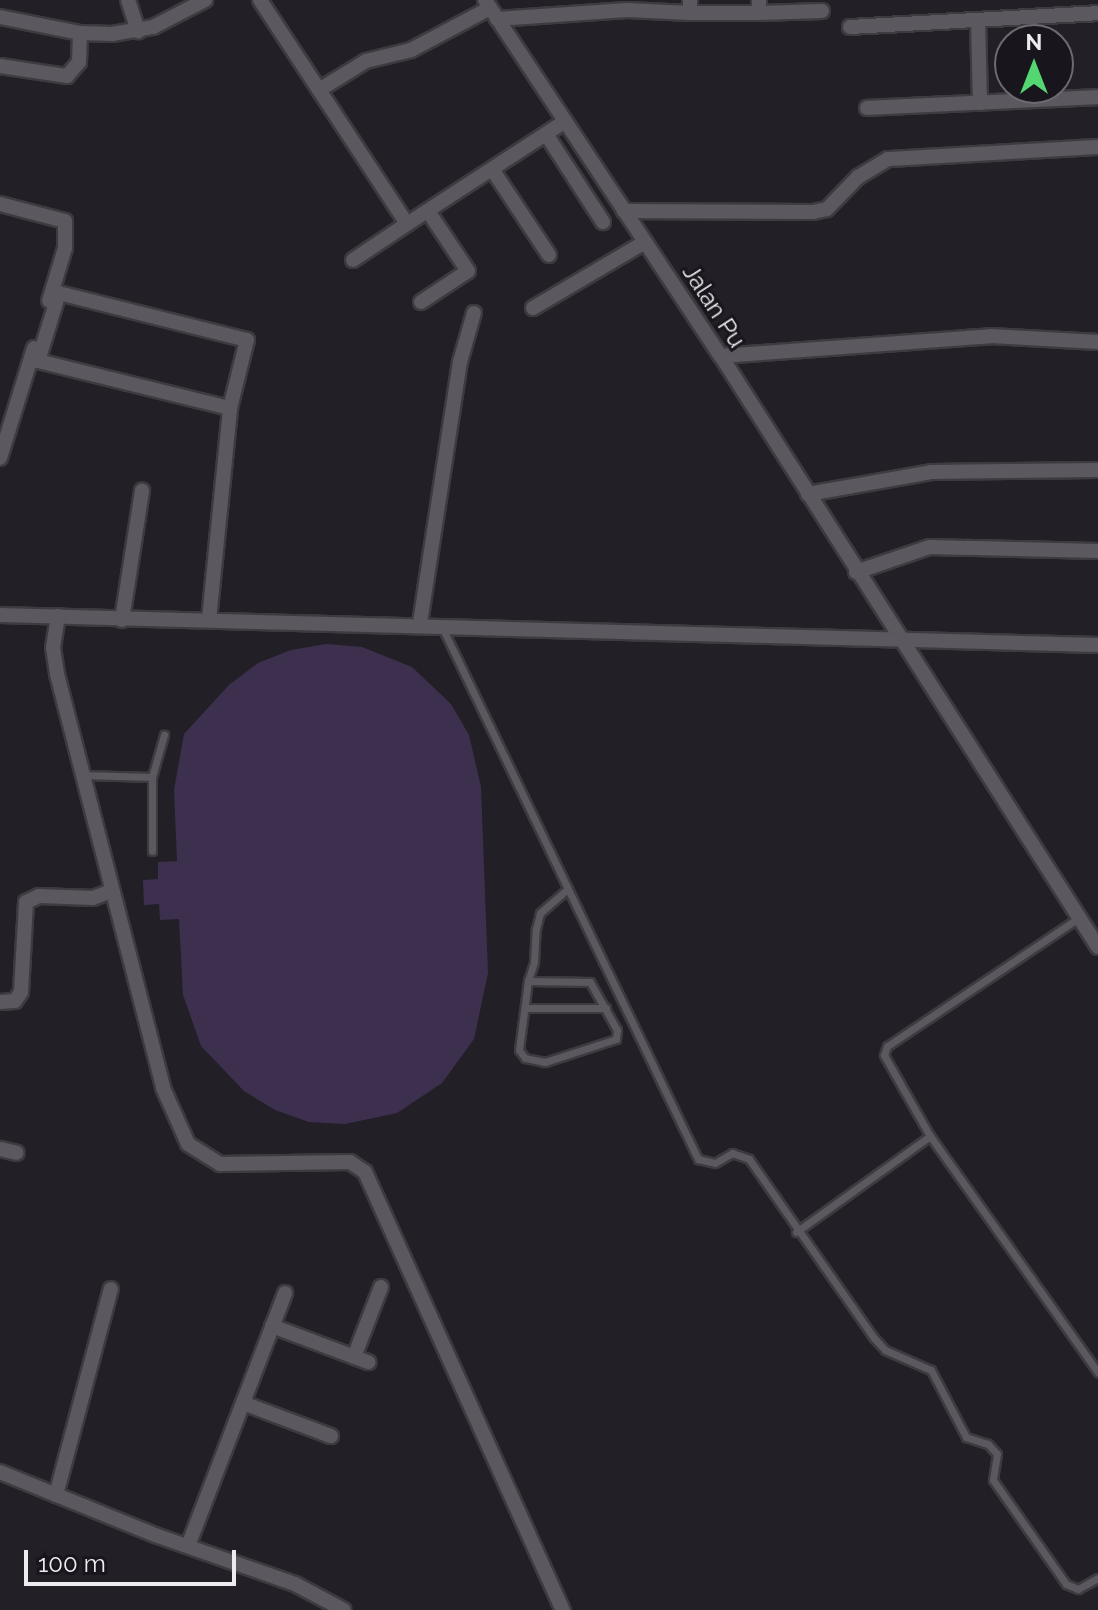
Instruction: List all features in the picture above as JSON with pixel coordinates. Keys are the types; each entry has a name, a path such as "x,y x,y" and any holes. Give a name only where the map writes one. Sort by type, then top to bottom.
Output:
{"street":[{"path":"128,0 138,31"},
{"path":"0,17 80,33 138,31 205,0"},
{"path":"260,0 407,224"},
{"path":"319,90 379,55 411,50 490,9 627,5 759,6 822,11"},
{"name":"Jalan Pu","path":"490,9 721,356 1098,947"},
{"path":"850,27 1098,13"},
{"path":"978,20 980,103"},
{"path":"0,66 67,76 79,62 80,33"},
{"path":"867,108 1098,97"},
{"path":"353,260 564,122"},
{"path":"546,134 603,222"},
{"path":"624,211 813,212 827,209 858,177 888,159 1098,147"},
{"path":"492,169 549,255"},
{"path":"0,204 58,218 68,228 0,458"},
{"path":"421,302 468,271 428,211"},
{"path":"533,308 645,242"},
{"path":"209,620 230,408 247,340 59,293 38,361 230,408"},
{"path":"420,623 460,362 474,313"},
{"path":"721,356 991,336 1098,342"},
{"path":"808,494 920,473 1098,470"},
{"path":"122,620 142,491"},
{"path":"856,572 930,547 1098,551"},
{"path":"0,615 122,620 440,623 1098,645"},
{"path":"58,616 53,648 57,674 163,1088 188,1144 220,1164 350,1162 365,1172 563,1610"},
{"path":"0,1002 15,1001 21,992 26,902 39,896 93,898 111,891"},
{"path":"0,1149 17,1153"},
{"path":"272,1326 361,1360 381,1287"},
{"path":"56,1495 111,1289"},
{"path":"188,1546 285,1293"},
{"path":"243,1403 331,1436"},
{"path":"0,1472 188,1546 295,1584 344,1610"}],"lane":[{"path":"440,623 698,1159 715,1163 732,1153 749,1159 796,1232 874,1338 885,1350 931,1370 966,1437 988,1444 997,1454 993,1480 1066,1584 1078,1589 1098,1578"},
{"path":"152,851 152,777 164,735"},
{"path":"82,775 152,777"},
{"path":"528,981 590,982 617,1030 610,1045 545,1062 525,1058 519,1050 527,1008 528,981 540,913 568,889"},
{"path":"1080,917 887,1046 888,1067 930,1136 1098,1372"},
{"path":"527,1008 606,1008"},
{"path":"796,1232 930,1136"}],"shaded area":[{"path":"326,644 362,647 412,667 451,704 469,735 481,787 488,973 474,1039 442,1083 397,1113 345,1124 309,1122 275,1110 244,1091 201,1046 183,995 179,919 160,920 159,904 144,905 143,880 158,879 158,862 177,861 174,790 184,734 229,685 258,663 291,650"}]}
